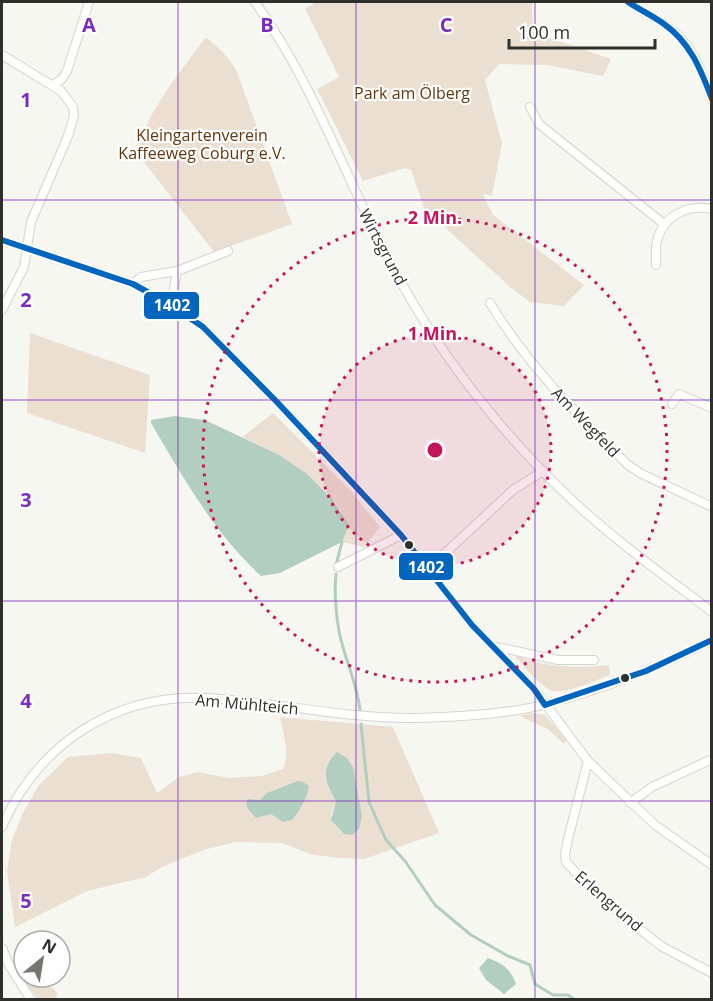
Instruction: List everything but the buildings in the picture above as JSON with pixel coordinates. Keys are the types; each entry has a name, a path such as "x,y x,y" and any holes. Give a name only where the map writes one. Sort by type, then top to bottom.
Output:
{"street":[{"path":"53,85 62,79 67,71 89,2"},
{"name":"Wirtsgrund","path":"255,2 281,41 303,82 360,204 402,284 456,369 486,408 574,502 711,612"},
{"path":"628,2 666,24 689,47 700,66 711,100"},
{"path":"2,55 53,85 68,99 73,107 74,116 68,136 31,222 28,249 21,274 2,310"},
{"path":"530,107 539,124 664,224"},
{"path":"656,265 656,244 664,224 669,219 691,208 711,210"},
{"path":"2,240 133,284 171,305 213,337 400,535 450,599 534,689 588,761 655,825 711,866"},
{"path":"133,284 141,277 177,271 228,251"},
{"path":"171,305 177,271"},
{"name":"Am Wegfeld","path":"490,303 520,349 543,378 628,465 711,507"},
{"path":"672,404 679,394 711,408"},
{"path":"428,569 513,490 543,471"},
{"path":"338,567 400,535"},
{"name":"Am Mühlteich","path":"2,827 25,783 56,750 71,737 106,717 131,707 156,701 206,698 381,717 415,718 508,711 545,705 646,671 711,640"},
{"path":"492,645 558,660 594,660"},
{"path":"630,803 652,787 711,759"},
{"name":"Erlengrund","path":"588,761 568,839 566,862 616,911 661,946 711,973"},
{"path":"2,948 9,965 31,999"}],"green space":[{"name":"Park am Ölberg","path":"316,2 532,2 533,32 611,59 603,76 547,65 499,64 485,80 502,143 492,196 483,194 493,215 584,285 564,306 530,302 510,287 424,208 411,170 405,168 363,181 317,89 339,77 305,9"},
{"name":"Kleingartenverein Kaffeeweg Coburg e.V.","path":"205,38 224,54 237,72 292,224 214,252 137,153 141,138 156,108"},
{"path":"30,333 150,375 145,453 27,413"},
{"path":"273,413 350,490 380,527 364,547 342,542 348,525 336,504 321,488 289,463 242,437"},
{"path":"515,657 540,663 563,666 609,665 610,675 580,687 563,691 550,690"},
{"path":"533,713 545,715 567,740 564,744 549,730 520,716"},
{"path":"280,717 393,727 439,833 364,859 313,855 281,843 236,842 203,850 162,867 146,877 87,891 15,927 7,871 12,840 23,813 39,785 68,757 112,753 141,758 157,793 179,777 198,772 229,778 262,776 283,769 285,763 286,750","holes":["328,788 359,829 352,835 344,833 336,826 331,815 336,800"]},
{"path":"30,989 54,989 58,994 54,999 38,999"}],"shaded area":[{"path":"175,416 205,420 279,455 307,474 332,499 349,525 342,542 280,573 261,576 228,542 214,523 187,484 151,423 151,420"},
{"path":"337,752 347,758 353,767 362,816 359,829 352,835 344,834 331,820 336,801 327,782 326,770"},
{"path":"298,781 309,786 303,804 292,820 283,822 271,814 256,818 248,809 246,803 248,799 260,800 267,793"},
{"path":"488,958 505,967 514,979 516,984 504,994 486,980 479,968"}],"waterway":[{"path":"336,565 342,542"},
{"path":"336,574 339,631 360,710"},
{"path":"361,724 369,802 386,840 405,861 435,905 471,935 508,956 530,965 535,984 553,995 568,995 575,1000"}],"transit line":[{"name":"1402","path":"628,2 664,24 681,39 699,67 712,99"},
{"name":"1402","path":"2,240 133,284 171,305 203,327 276,401 401,535 472,625 534,689 545,705"},
{"name":"1402","path":"545,705 646,671 712,640"}]}
